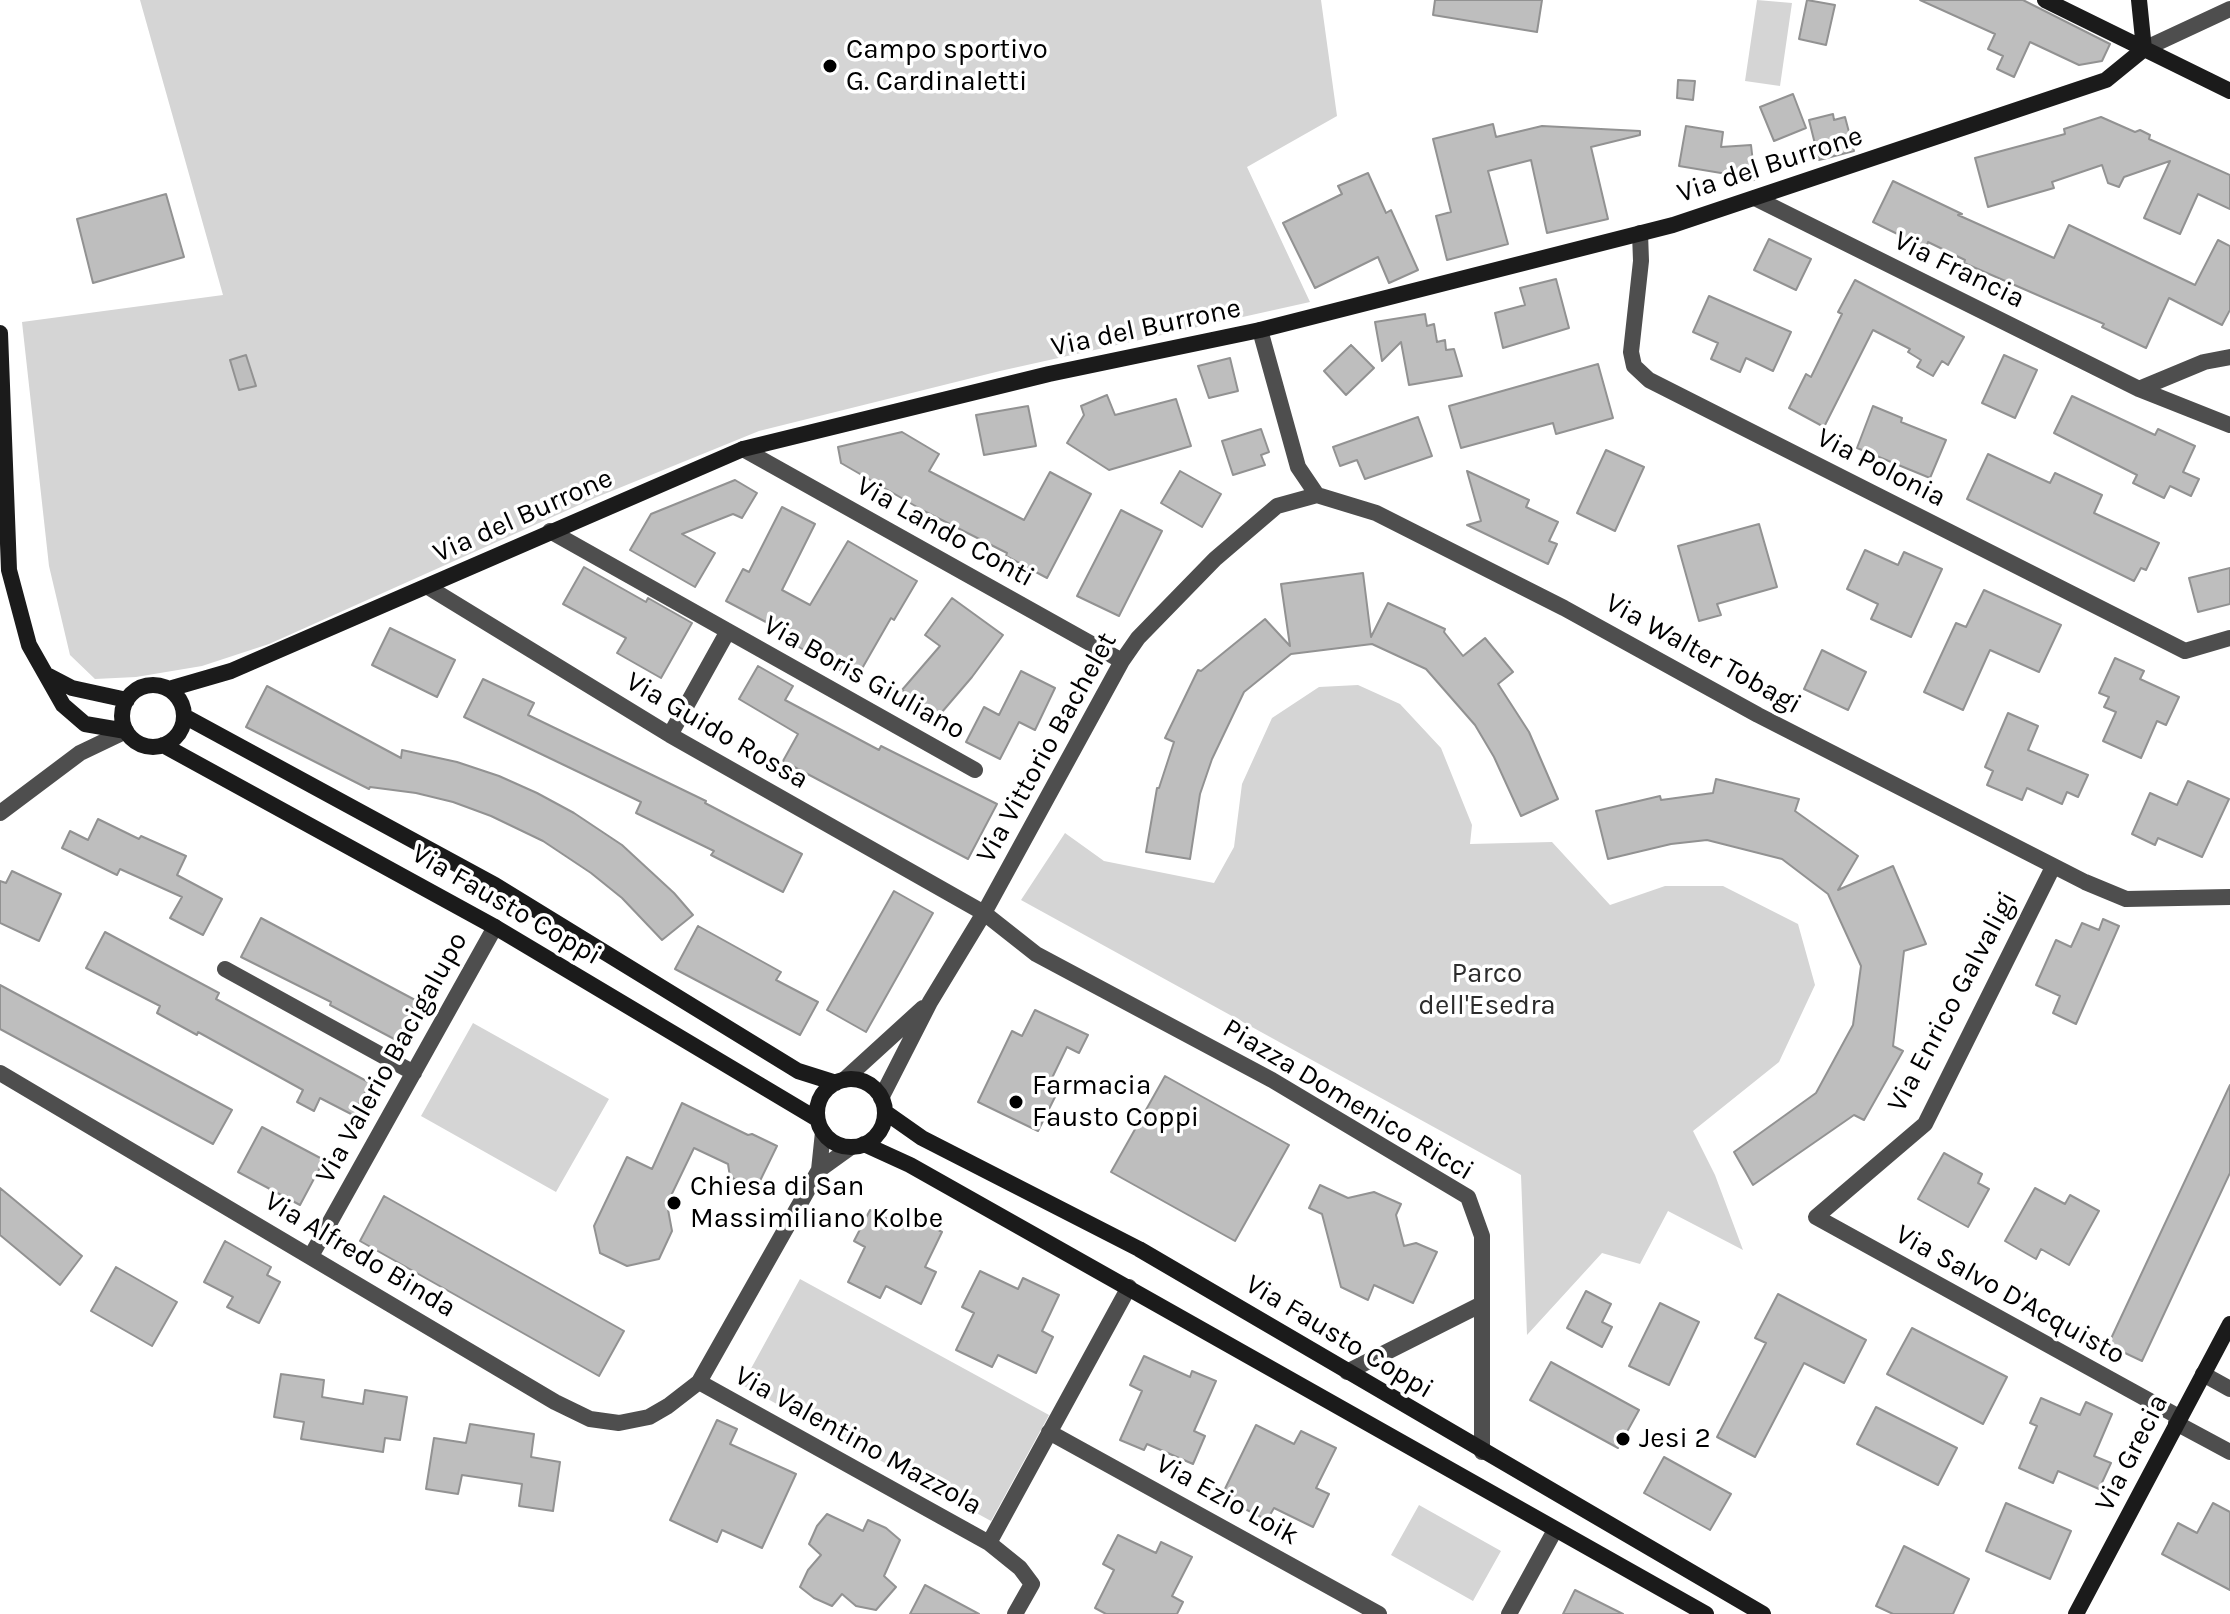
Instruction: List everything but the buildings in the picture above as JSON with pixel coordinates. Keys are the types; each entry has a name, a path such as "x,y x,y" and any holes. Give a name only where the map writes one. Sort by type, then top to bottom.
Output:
{"street":[{"path":"2045,0 2230,91"},
{"path":"2139,0 2144,49"},
{"path":"2144,49 2230,9"},
{"name":"Via del Burrone","path":"169,689 231,671 743,449 1049,374 1260,330 1673,225 2106,80 2144,49"},
{"name":"Via Francia","path":"1755,198 2139,389 2230,425"},
{"name":"Via Polonia","path":"1640,233 1641,261 1631,352 1634,366 1649,380 2185,651 2230,638"},
{"path":"1260,330 1298,467 1317,495"},
{"path":"0,333 9,570 29,645 63,705 85,724 126,731"},
{"path":"2139,389 2204,362 2230,357"},
{"name":"Via Lando Conti","path":"743,449 1122,661"},
{"name":"Via Vittorio Bachelet","path":"883,1105 930,1002 984,913 1122,661 1138,638 1215,559 1277,506 1317,495"},
{"name":"Via Walter Tobagi","path":"1317,495 1376,513 1564,608 1758,715 2053,867 2126,899 2230,897"},
{"name":"Via Boris Giuliano","path":"550,531 975,770"},
{"name":"Via Guido Rossa","path":"428,587 670,735 984,913"},
{"name":"Via Boris Giuliano","path":"670,735 728,631"},
{"path":"48,676 72,688 127,700"},
{"path":"150,685 169,689 180,701 184,716 178,734 163,745 145,746 136,742 126,731 122,716 127,700 133,693 150,685"},
{"name":"Via Fausto Coppi","path":"184,716 495,885 798,1071 840,1081 866,1083 883,1105 922,1138 1139,1249 1763,1614"},
{"path":"0,813 80,753 126,731"},
{"name":"Via Fausto Coppi","path":"163,745 495,927 820,1126 831,1140 910,1165 1706,1614"},
{"name":"Via Enrico Galvaligi","path":"1816,1217 1925,1124 2053,867"},
{"name":"Piazza Domenico Ricci","path":"984,913 1036,954 1272,1080 1468,1197 1482,1236 1482,1452"},
{"name":"Via Valerio Bacigalupo","path":"311,1256 495,927"},
{"path":"225,969 414,1073"},
{"name":"Via Vittorio Bachelet","path":"840,1081 930,1002"},
{"name":"Via Alfredo Binda","path":"0,1073 555,1402 590,1419 619,1423 649,1417 699,1382"},
{"path":"699,1382 819,1170 821,1098 840,1081"},
{"path":"819,1170 879,1131 883,1105"},
{"name":"Via Salvo D'Acquisto","path":"1816,1217 2230,1452"},
{"name":"Via Valentino Mazzola","path":"699,1382 989,1543 1129,1287"},
{"path":"1347,1372 1482,1304"},
{"name":"Via Grecia","path":"2080,1612 2177,1420 2230,1324"},
{"path":"2203,1374 2230,1389"},
{"name":"Via Ezio Loik","path":"1049,1432 1368,1611"},
{"path":"1509,1614 1555,1530"},
{"path":"989,1543 1020,1568 1032,1584 1015,1614"}],"green space":[{"path":"140,0 1321,0 1337,116 1247,167 1310,302 1000,371 759,431 597,497 269,644 202,666 136,677 95,679 70,655 49,566 22,322 223,295"},
{"path":"1757,0 1792,3 1780,86 1745,81"},
{"name":"Parco dell'Esedra","path":"1358,685 1400,704 1441,748 1472,825 1470,844 1552,842 1610,905 1665,886 1723,886 1798,924 1815,985 1779,1062 1693,1131 1715,1175 1743,1250 1668,1211 1640,1264 1602,1253 1527,1335 1521,1175 1021,900 1065,833 1104,861 1214,883 1234,847 1242,784 1272,718 1319,687"},
{"path":"473,1023 609,1099 556,1192 421,1116"},
{"path":"800,1279 1049,1415 991,1521 742,1385"},
{"path":"1419,1505 1501,1551 1473,1601 1391,1555"}],"place":[{"name":"Campo sportivo G. Cardinaletti","path":"830,66"},
{"name":"Farmacia Fausto Coppi","path":"1016,1102"},
{"name":"Chiesa di San Massimiliano Kolbe","path":"674,1203"},
{"name":"Jesi 2","path":"1623,1439"}]}
